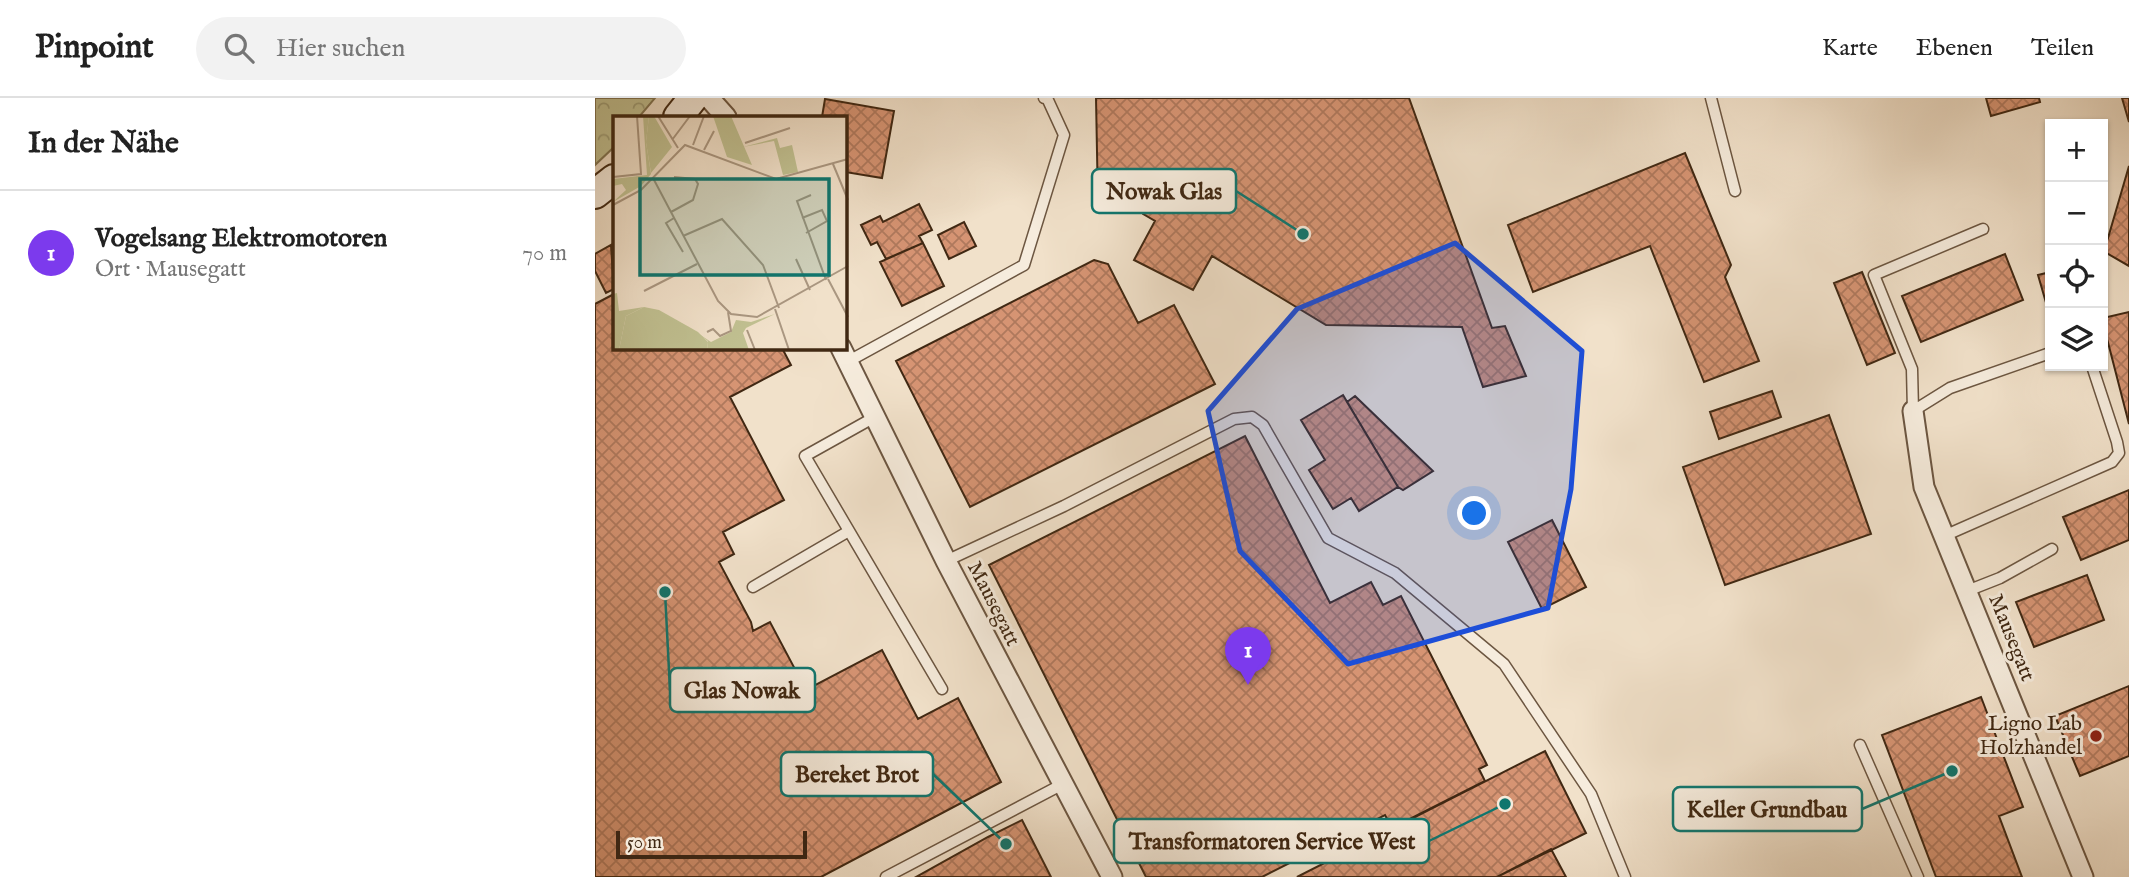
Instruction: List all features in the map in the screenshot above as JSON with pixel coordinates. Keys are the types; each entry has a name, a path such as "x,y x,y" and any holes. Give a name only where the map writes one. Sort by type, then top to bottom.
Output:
{"street":[{"path":"679,116 693,98"},
{"path":"709,98 725,116"},
{"path":"595,194 613,180"},
{"name":"Mausegatt","path":"844,355 946,561 1111,877"},
{"name":"Mausegatt","path":"1913,411 1924,487 2083,877"}],"lane":[{"path":"844,355 1024,265 1064,135 1047,98 1044,98"},
{"path":"1711,98 1735,191"},
{"path":"1913,411 1912,369 1874,275 1983,229"},
{"path":"1913,411 1950,388 2045,356"},
{"path":"1944,536 2112,461 2119,453 2117,442 2094,371"},
{"path":"946,561 1064,506 1234,419 1252,417 1263,425 1328,538 1395,573 1504,664 1591,794 1625,877"},
{"path":"873,418 805,456 942,689"},
{"path":"753,586 849,531"},
{"path":"1967,591 2000,578 2052,549"},
{"path":"1860,745 1918,877"},
{"path":"886,877 1061,785"}],"highlighted area":[{"path":"1455,243 1582,351 1571,489 1548,608 1348,664 1240,551 1208,411 1297,309"}],"green space":[{"path":"595,98 655,98 640,116 613,116 613,148 595,165"}],"building":[{"path":"1096,98 1409,98 1492,328 1505,326 1526,376 1483,387 1462,327 1326,325 1212,256 1193,290 1134,260 1155,221 1143,214 1142,205 1098,205"},
{"path":"1986,98 2039,98 2040,102 1991,116"},
{"path":"2122,98 2129,98 2129,122"},
{"path":"825,99 894,111 882,178 847,172 847,116 822,116"},
{"path":"1685,153 1731,265 1725,277 1759,361 1704,382 1650,246 1533,292 1508,225"},
{"path":"2129,166 2129,266 2108,254 2108,238"},
{"path":"919,204 932,230 919,236 923,243 886,259 877,242 871,245 861,225 880,216 883,222"},
{"path":"964,222 976,246 949,259 938,235"},
{"path":"923,243 944,286 902,306 880,262"},
{"path":"611,245 613,290 606,293 595,271 595,254"},
{"path":"2005,254 2023,300 1921,342 1902,296"},
{"path":"1094,260 1108,264 1138,323 1174,305 1215,384 970,507 896,361"},
{"path":"1862,272 1895,353 1867,365 1834,283"},
{"path":"2045,273 2045,299 2038,275"},
{"path":"613,295 613,350 783,350 791,365 730,397 784,500 723,532 734,554 719,562 751,622 753,631 770,622 806,690 882,650 918,719 958,698 1001,782 821,877 595,877 595,304"},
{"path":"2129,312 2129,424 2108,342 2108,317"},
{"path":"1772,391 1781,417 1719,439 1710,412"},
{"path":"1343,395 1398,487 1359,511 1351,498 1333,509 1309,470 1325,460 1301,420"},
{"path":"1355,396 1433,471 1403,490 1398,487 1347,402"},
{"path":"1829,415 1871,534 1725,585 1683,467"},
{"path":"1245,436 1330,603 1371,582 1383,605 1401,596 1487,765 1479,769 1485,781 1392,828 1385,815 1262,877 1146,877 989,565"},
{"path":"2129,490 2129,540 2081,560 2063,517"},
{"path":"1552,520 1586,587 1542,609 1508,542"},
{"path":"2087,575 2104,620 2034,647 2016,602"},
{"name":"Ligno Lab Holzhandel","path":"2129,686 2129,756 2080,776 2055,716"},
{"path":"1981,697 2023,807 1999,816 2022,877 1936,877 1882,735"},
{"path":"1545,751 1586,833 1497,877 1297,877"},
{"path":"1022,820 1051,877 916,877 988,837"},
{"path":"1551,849 1566,877 1497,877"}],"place":[{"name":"Nowak Glas","path":"1303,234"},
{"name":"Glas Nowak","path":"665,592"},
{"name":"Vogelsang Elektromotoren","path":"1248,685"},
{"name":"Ligno Lab Holzhandel","path":"2096,736"},
{"name":"Keller Grundbau","path":"1952,771"},
{"name":"Transformatoren Service West","path":"1505,804"},
{"name":"Bereket Brot","path":"1006,844"}]}
